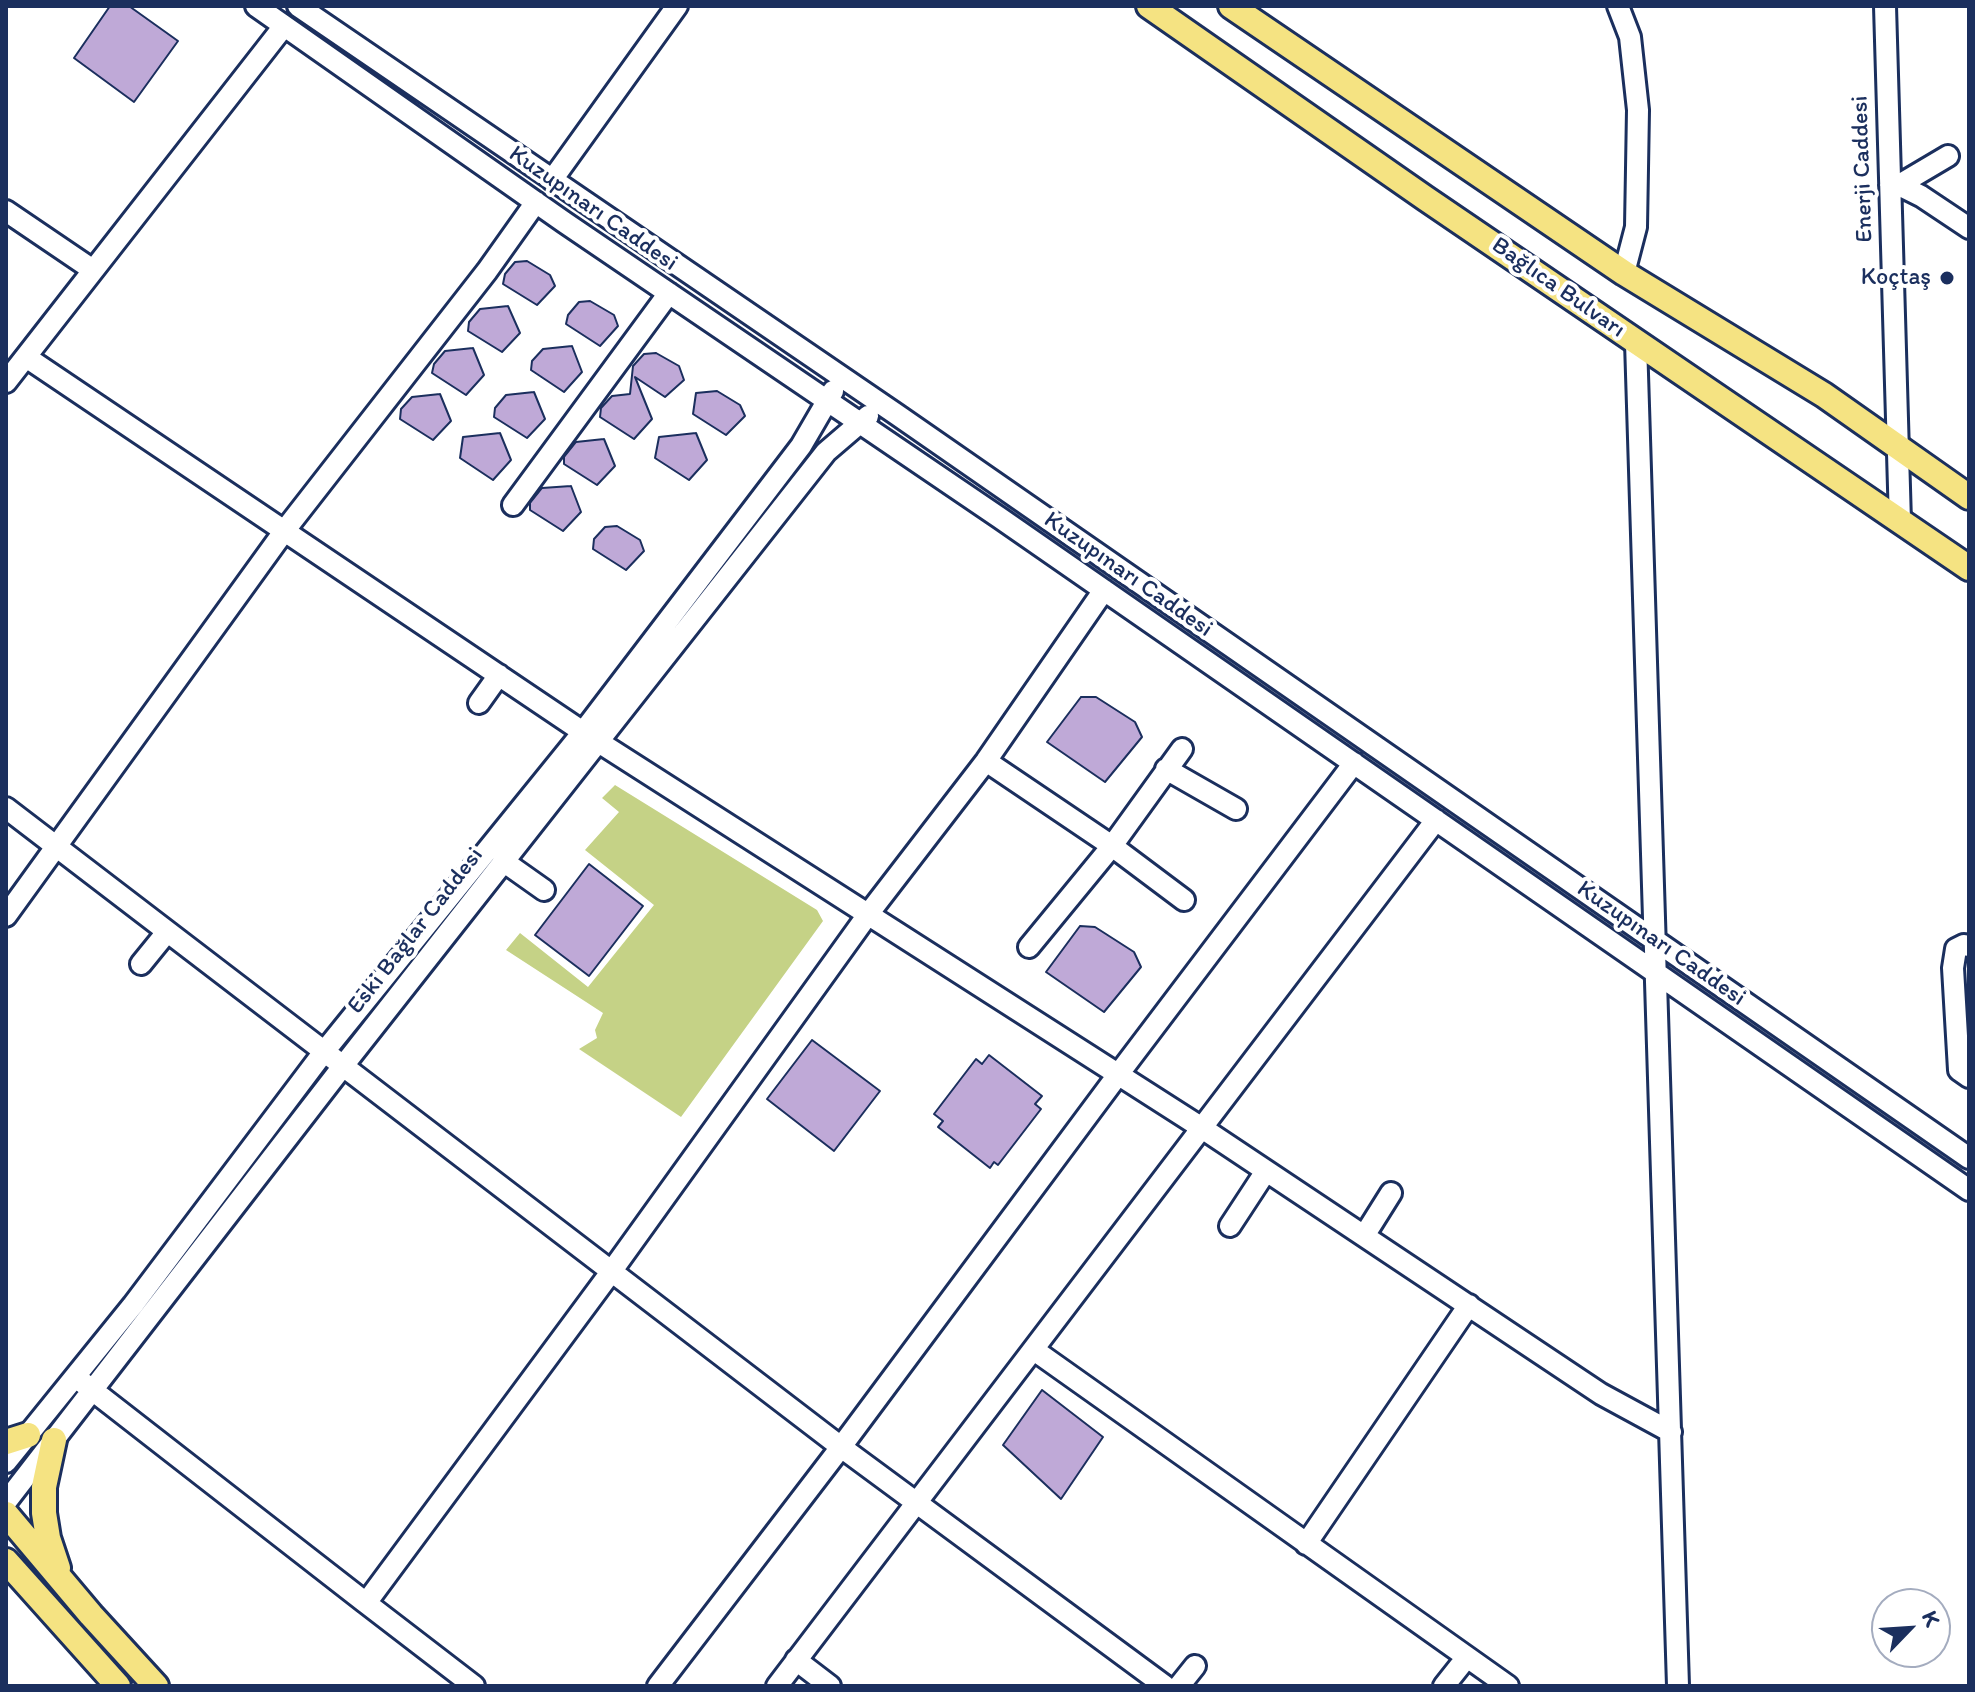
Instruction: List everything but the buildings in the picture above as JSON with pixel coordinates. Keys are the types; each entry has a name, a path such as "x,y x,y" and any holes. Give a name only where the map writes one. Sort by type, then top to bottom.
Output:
{"main road":[{"name":"Bağlıca Bulvarı","path":"1149,6 1969,568"},
{"name":"Bağlıca Bulvarı","path":"1231,6 1624,273 1824,395 1969,497"},
{"path":"54,1440 44,1487 44,1513 53,1558 66,1585"},
{"path":"6,1514 156,1686"},
{"path":"6,1561 118,1686"},
{"path":"6,1587 38,1597"}],"street":[{"name":"Kuzupınarı Caddesi","path":"256,6 1969,1190"},
{"name":"Kuzupınarı Caddesi","path":"298,6 878,402 1969,1158"},
{"path":"552,180 677,6"},
{"path":"1618,6 1630,37"},
{"path":"1624,273 1636,227 1638,169 1638,110 1629,6"},
{"name":"Enerji Caddesi","path":"1885,6 1894,185 1900,522"},
{"path":"6,382 284,26"},
{"path":"1894,185 1948,156"},
{"path":"1894,185 1921,196 1969,228"},
{"path":"6,916 285,530 487,271 536,202"},
{"path":"6,211 93,270"},
{"path":"513,505 669,293"},
{"path":"1636,342 1678,1686"},
{"path":"26,357 592,737 1202,1128 1601,1394 1671,1432"},
{"name":"Eski Bağlar Caddesi","path":"6,1502 503,861 801,446 826,400 843,379"},
{"name":"Eski Bağlar Caddesi","path":"6,1462 17,1438 75,1376 133,1305 323,1053 592,737 826,452 841,437 862,424 878,402"},
{"path":"366,1603 611,1272 869,913 986,761 1104,590"},
{"path":"479,703 499,675"},
{"path":"1029,947 1112,846 1182,749"},
{"path":"986,761 1112,846 1184,900"},
{"path":"658,1686 1354,763"},
{"path":"1166,769 1236,809"},
{"path":"6,808 841,1447 1165,1686"},
{"path":"777,1686 1436,820"},
{"path":"503,861 544,890"},
{"path":"141,964 167,932"},
{"path":"1969,946 1956,949 1953,968 1959,1070 1969,1077"},
{"path":"1230,1226 1266,1171"},
{"path":"1364,1236 1391,1193"},
{"path":"1306,1544 1469,1305"},
{"path":"1034,1350 1508,1686"},
{"path":"75,1376 474,1686"},
{"path":"1444,1686 1467,1657"},
{"path":"796,1660 830,1686"},
{"path":"1179,1686 1195,1666"}],"green space":[{"path":"615,785 817,910 823,921 681,1117 579,1049 597,1038 595,1030 603,1013 506,950 520,933 588,987 654,905 585,850 619,812 602,798"}],"place":[{"name":"Koçtaş","path":"1947,278"}]}
